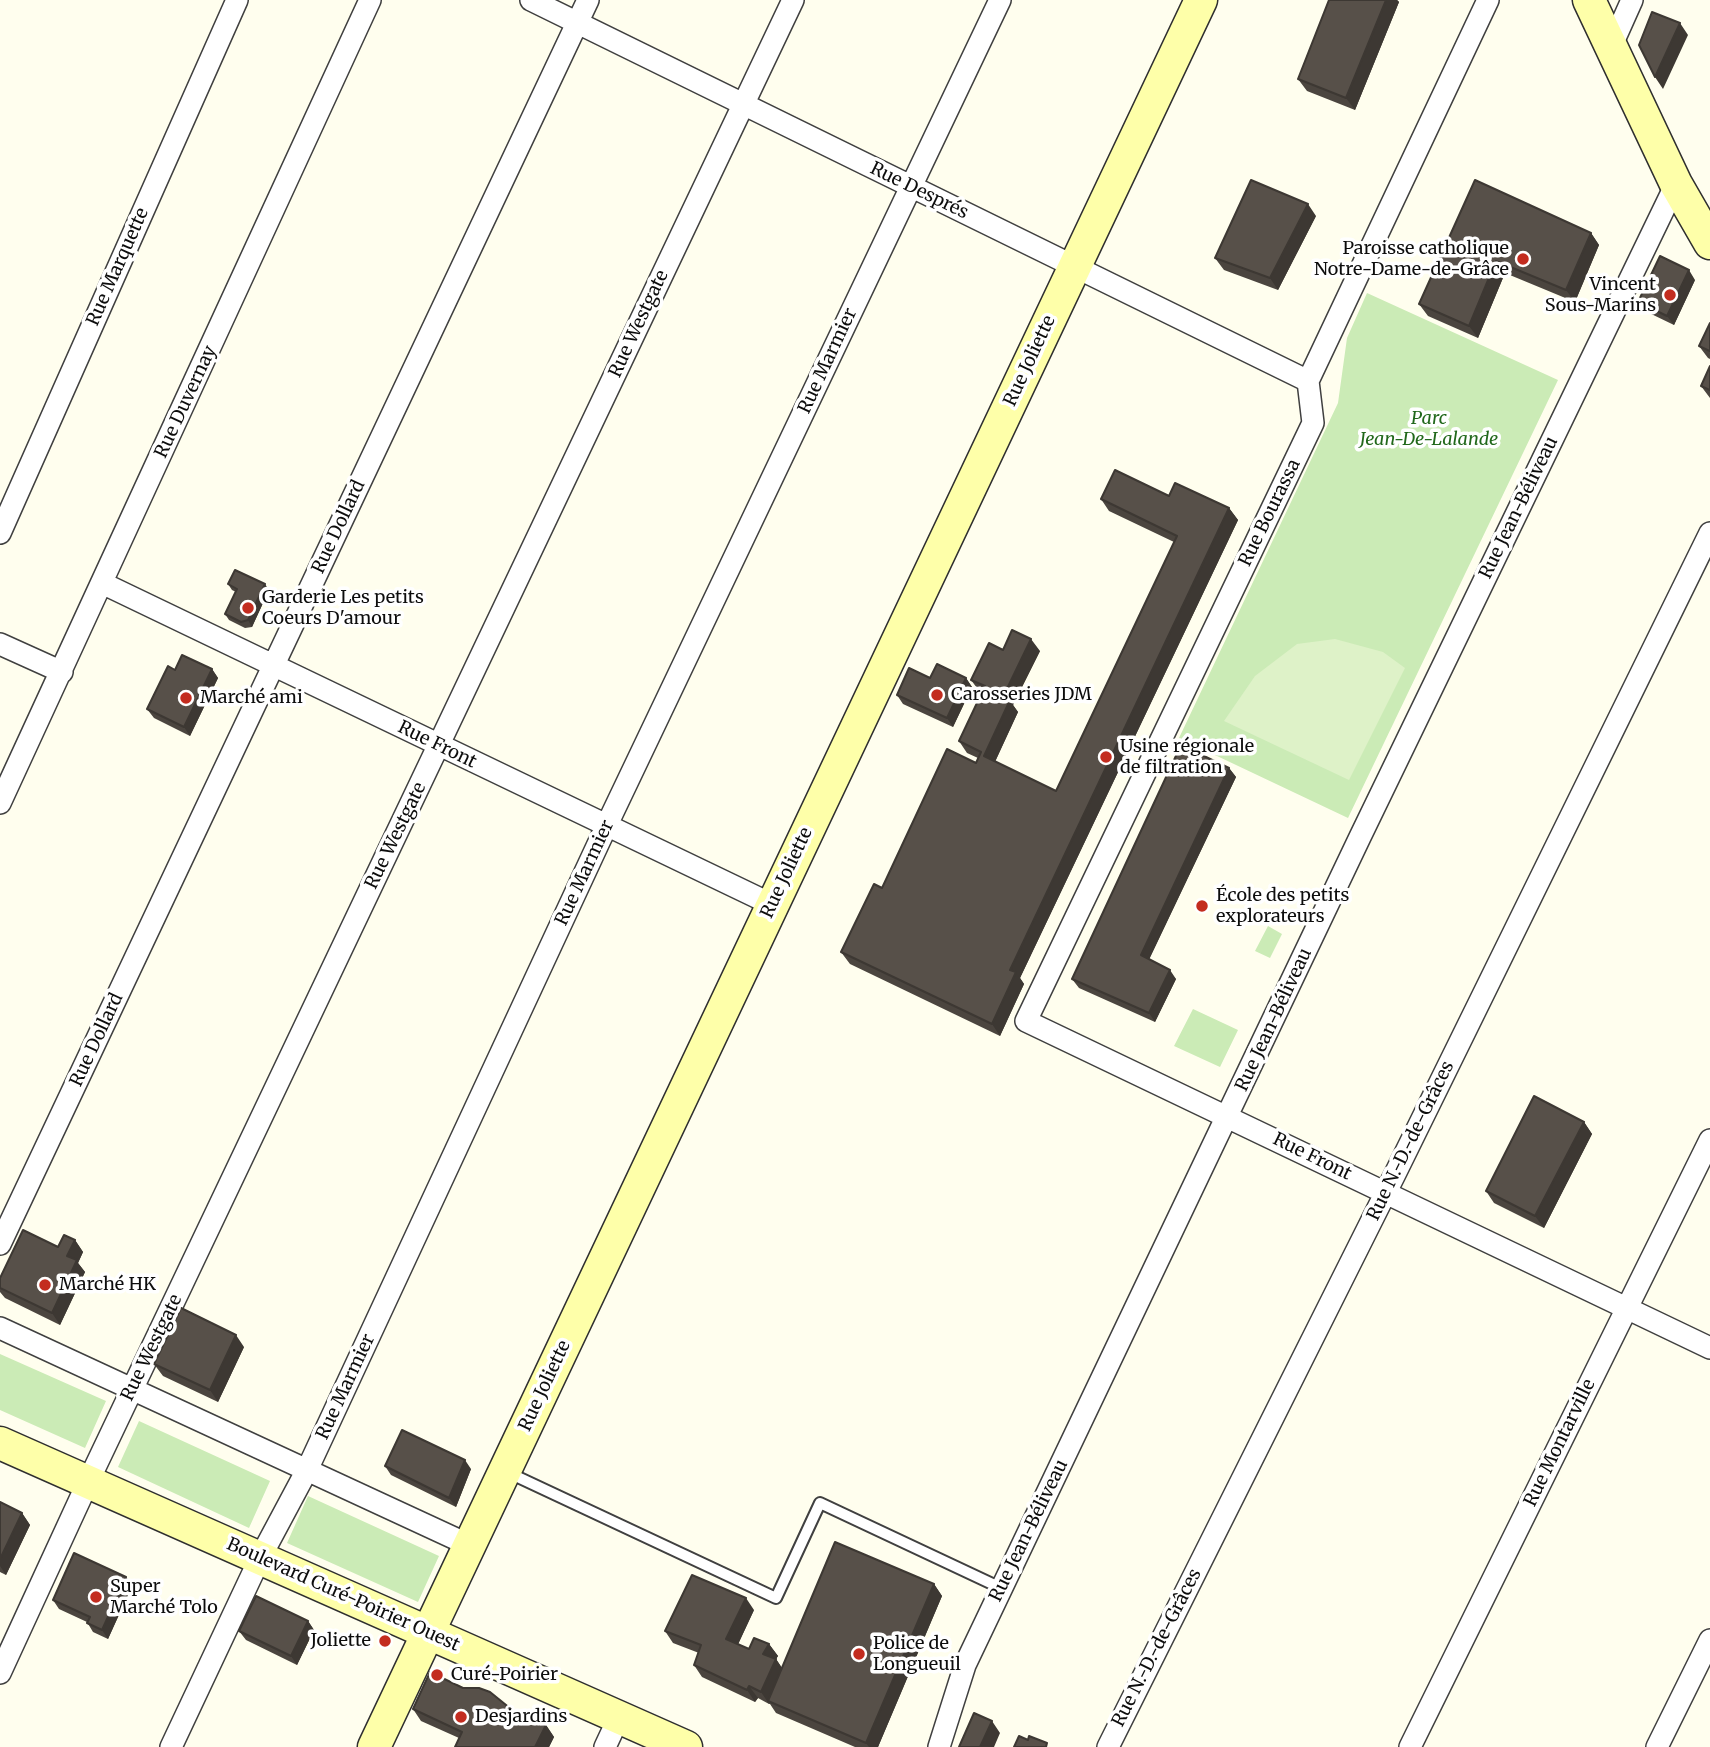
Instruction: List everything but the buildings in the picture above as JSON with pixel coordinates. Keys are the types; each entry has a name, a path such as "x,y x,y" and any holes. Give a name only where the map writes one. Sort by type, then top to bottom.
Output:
{"street":[{"name":"Rue Marquette","path":"0,533 237,0"},
{"name":"Rue Duvernay","path":"0,803 370,0"},
{"name":"Rue Després","path":"531,0 1308,381"},
{"name":"Rue Dollard","path":"0,1244 588,0"},
{"name":"Rue Westgate","path":"0,1673 132,1389 793,0"},
{"name":"Rue Marmier","path":"171,1747 260,1558 307,1470 606,826 1000,0"},
{"name":"Rue Joliette","path":"374,1747 1201,0"},
{"path":"1308,381 1488,0"},
{"path":"1589,0 1676,184 1710,243"},
{"path":"1611,47 1632,0"},
{"name":"Rue Jean-Béliveau","path":"939,1747 965,1664 1676,184"},
{"name":"Rue Bourassa","path":"1026,1021 1313,423 1308,381"},
{"name":"Rue N.-D.-de-Grâces","path":"1108,1747 1386,1192 1710,533"},
{"name":"Rue Front","path":"103,583 439,747 773,905"},
{"path":"0,644 62,671"},
{"name":"Rue Front","path":"1026,1021 1710,1348"},
{"name":"Rue Montarville","path":"1410,1747 1710,1140"},
{"path":"0,1328 469,1545"},
{"name":"Boulevard Curé-Poirier Ouest","path":"0,1443 686,1747"},
{"path":"1657,1747 1710,1640"},
{"path":"605,1747 619,1717"}],"lane":[{"path":"505,1471 776,1598 820,1503 1002,1588"}],"green space":[{"name":"Parc Jean-De-Lalande","path":"1367,293 1558,380 1348,818 1179,738 1338,403 1347,338"},
{"path":"1335,639 1383,652 1405,668 1349,780 1224,721 1255,676 1297,644"},
{"path":"1268,926 1282,934 1270,958 1255,951"},
{"path":"1193,1009 1238,1030 1220,1067 1174,1046"},
{"path":"0,1354 106,1401 85,1448 0,1410"},
{"path":"139,1421 270,1481 249,1528 118,1467"},
{"path":"308,1496 439,1556 418,1602 287,1543"}],"place":[{"name":"Paroisse catholique Notre-Dame-de-Grâce","path":"1523,259"},
{"name":"Vincent Sous-Marins","path":"1670,295"},
{"name":"Garderie Les petits Coeurs D'amour","path":"248,608"},
{"name":"Carosseries JDM","path":"937,695"},
{"name":"Marché ami","path":"186,698"},
{"name":"Usine régionale de filtration","path":"1106,757"},
{"name":"École des petits explorateurs","path":"1202,906"},
{"name":"Marché HK","path":"45,1285"},
{"name":"Super Marché Tolo","path":"96,1597"},
{"name":"Joliette","path":"385,1641"},
{"name":"Police de Longueuil","path":"859,1654"},
{"name":"Curé-Poirier","path":"437,1675"},
{"name":"Desjardins","path":"461,1717"}]}
